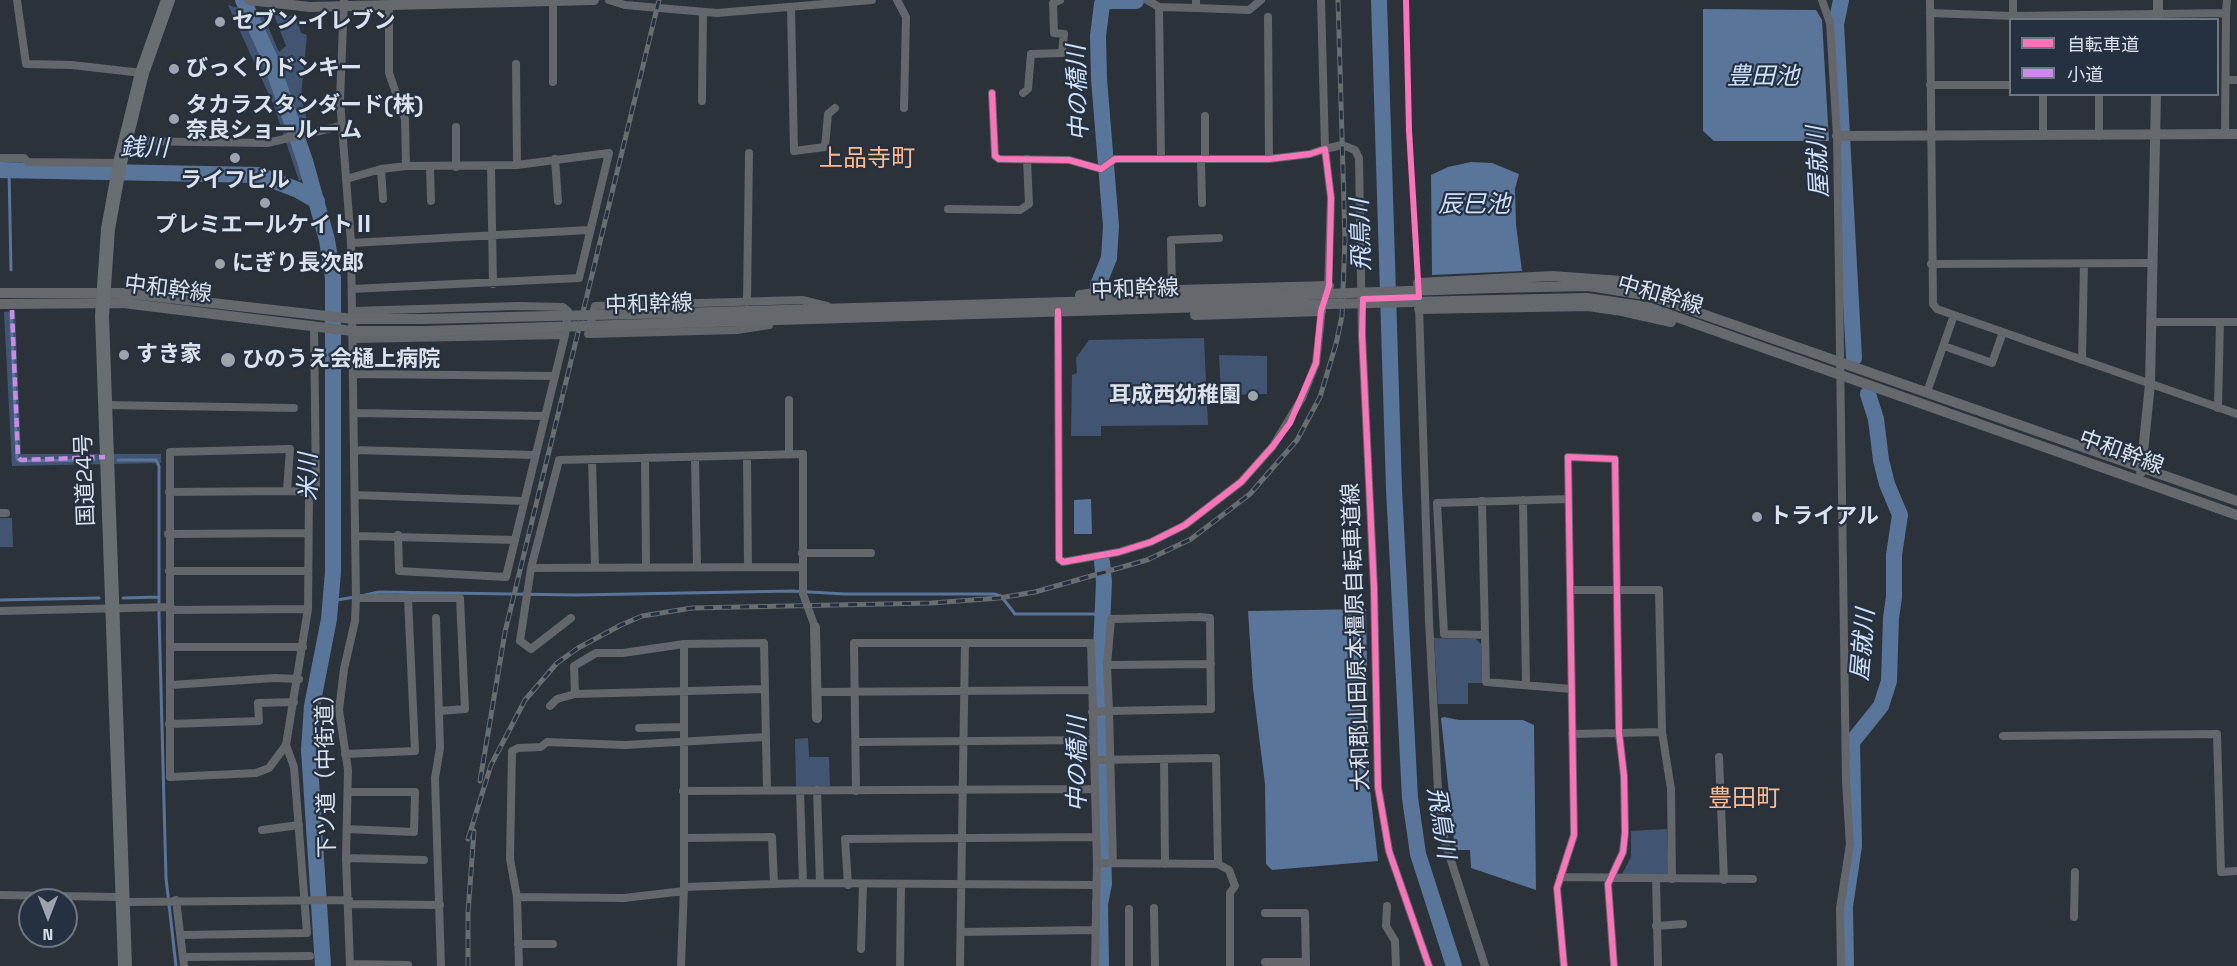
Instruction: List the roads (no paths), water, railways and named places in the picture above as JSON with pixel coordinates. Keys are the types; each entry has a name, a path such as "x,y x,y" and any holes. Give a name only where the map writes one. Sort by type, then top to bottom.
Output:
{"highway":[{"name":"国道24号","path":"125,966 103,405 103,297 108,229 120,164 142,73 168,0"}],"main road":[{"path":"254,1 389,6 594,0"},
{"path":"2158,0 2158,16"},
{"path":"2139,480 2150,384 2156,96"},
{"path":"1837,136 2237,134"},
{"path":"1418,283 1552,276 1622,280 1683,302 1717,320"},
{"path":"1044,302 1102,292 1329,286"},
{"name":"中和幹線","path":"315,323 351,316 423,319 806,319 1494,294 1589,286 1651,296 2237,501"},
{"name":"中和幹線","path":"0,293 103,297 315,323 350,334 678,318 835,307 1044,302 1207,303"},
{"name":"中和幹線","path":"1494,294 1615,300 1648,307 2237,515"},
{"name":"中和幹線","path":"0,304 103,297"},
{"path":"1363,299 1419,297"},
{"path":"1419,309 1588,306 1622,310 1673,323 1692,324"},
{"path":"1058,311 1077,318 1321,311"},
{"path":"815,627 817,718"}],"street":[{"path":"17,0 26,64 72,65 142,73"},
{"path":"609,0 625,5 703,12 791,8 872,0"},
{"path":"897,0 906,17 904,108"},
{"path":"1023,93 1028,89 1030,54 1062,53 1064,34 1054,33 1053,3 1060,0"},
{"path":"1147,0 1159,7 1196,4 1249,10 1261,0"},
{"path":"1058,311 1059,559 1063,562 1119,552 1151,542 1185,525 1241,482 1273,446 1302,398 1316,363 1321,311 1329,286 1330,198 1325,148 1321,0"},
{"path":"1822,0 1830,23 1837,136 1846,782 1850,844 1840,908 1841,966"},
{"path":"1930,0 1933,304 1937,309 2237,414"},
{"path":"2013,0 2013,16"},
{"path":"2225,134 2227,0"},
{"path":"553,1 553,82"},
{"name":"下ツ道（中街道）","path":"343,3 341,126 351,243 350,334 354,374 356,621 344,669 339,710 348,792 346,858 350,965"},
{"path":"389,6 389,73 405,119 406,166"},
{"path":"1159,7 1161,158"},
{"path":"791,8 794,151 825,147 828,114 835,108"},
{"path":"702,101 703,12"},
{"path":"1930,13 2098,17 2226,13"},
{"path":"1268,17 1269,159"},
{"path":"516,64 517,165"},
{"path":"2226,80 2237,80"},
{"path":"1930,85 2009,85"},
{"path":"992,93 994,156 999,159 1069,160 1104,167 1115,159 1269,159 1310,154 1325,148"},
{"path":"2043,96 2043,135"},
{"path":"2099,96 2099,136"},
{"path":"1202,203 1205,116"},
{"path":"126,141 267,143 341,126"},
{"path":"456,127 456,167"},
{"name":"大和郡山田原本橿原自転車道線","path":"1325,148 1342,145 1355,150 1359,158 1362,335 1374,588 1378,787 1389,851 1430,966"},
{"path":"346,179 381,169 406,166 491,167 609,153 579,278 493,284 352,289"},
{"path":"747,302 749,153"},
{"path":"0,158 24,158 28,162 120,164"},
{"path":"555,159 558,201"},
{"path":"948,209 1020,210 1029,204 1026,159"},
{"path":"430,167 431,201"},
{"path":"491,167 493,284"},
{"path":"381,169 383,199"},
{"path":"351,243 589,230"},
{"path":"1172,290 1172,240 1219,238"},
{"path":"1931,264 2153,263"},
{"path":"2082,360 2084,264"},
{"path":"1419,297 1429,628 1439,808 1445,842 1485,966"},
{"path":"806,319 737,330 588,334 594,306 802,300 835,307"},
{"path":"351,316 563,307 568,310 565,335 506,578 399,571 398,535"},
{"path":"1928,392 1954,315"},
{"path":"2151,322 2237,322"},
{"path":"2218,408 2220,322"},
{"path":"168,492 309,492 316,488 315,323"},
{"path":"1944,346 1992,363 2003,332"},
{"path":"350,334 565,335"},
{"path":"354,374 555,376"},
{"path":"789,400 789,454"},
{"path":"103,405 294,408"},
{"path":"354,413 545,416"},
{"path":"287,491 290,449 170,452 168,534 171,609 170,777 256,773 270,768 286,745 308,609 309,492"},
{"path":"354,450 535,455"},
{"path":"571,618 531,649 520,640 531,568 559,460 803,454 803,594 815,627"},
{"path":"747,456 748,567"},
{"path":"1564,966 1557,888 1574,835 1568,457 1615,459 1619,733 1624,776 1625,833 1623,852 1608,884 1614,966"},
{"path":"695,458 697,567"},
{"path":"592,459 595,567"},
{"path":"645,459 646,567"},
{"path":"355,495 524,501"},
{"path":"1485,635 1444,634 1437,503 1568,499"},
{"path":"1523,500 1526,686"},
{"path":"1482,501 1486,682 1571,689"},
{"path":"168,534 308,533"},
{"path":"356,536 398,535 515,540"},
{"path":"802,553 871,553"},
{"path":"531,568 802,567"},
{"path":"169,571 308,571"},
{"path":"1570,590 1659,590 1662,732 1671,789 1672,879"},
{"path":"356,598 460,598 465,709 439,711"},
{"path":"345,754 415,751 408,598"},
{"path":"0,611 112,608 308,609"},
{"path":"1095,966 1095,885 1098,863 1094,740 1107,665 1111,619 1200,616 1210,618 1212,709 1100,712"},
{"path":"436,618 440,748 435,778 441,966"},
{"path":"575,694 574,666 596,652 623,653 684,644 764,643 767,790"},
{"path":"856,790 854,643 1091,643 1092,690 1100,712 1109,760 1111,863"},
{"path":"960,966 965,643"},
{"path":"681,966 684,889 684,644"},
{"path":"171,647 303,646"},
{"path":"1107,665 1211,664"},
{"path":"171,686 275,678 298,679"},
{"path":"550,705 557,699 575,694 764,689"},
{"path":"817,692 1092,690"},
{"path":"169,724 258,721 258,703 294,702"},
{"path":"639,728 683,727"},
{"path":"1572,734 1662,732"},
{"path":"2003,736 2217,734 2221,872 2237,871"},
{"path":"519,966 517,897 510,859 512,751 518,748 541,747 547,742 625,745 765,737"},
{"path":"856,742 1094,740"},
{"path":"182,935 308,933 308,900 294,767 286,745"},
{"path":"1719,757 1724,880"},
{"path":"1096,760 1216,758 1218,864"},
{"path":"1164,759 1165,864"},
{"path":"683,790 1094,789"},
{"path":"817,790 820,884"},
{"path":"800,791 803,883"},
{"path":"347,829 414,832 415,792 348,792"},
{"path":"262,830 299,825"},
{"path":"684,838 772,837 774,884"},
{"path":"848,885 845,839 1096,837"},
{"path":"803,838 818,838"},
{"path":"346,858 424,860"},
{"path":"1098,863 1218,864 1229,870 1235,886 1230,893 1230,966"},
{"path":"2074,917 2075,872"},
{"path":"1560,877 1753,879"},
{"path":"1656,879 1658,966"},
{"path":"517,897 624,898 684,889 803,883 1095,885"},
{"path":"861,949 862,885"},
{"path":"900,966 901,885"},
{"path":"0,895 117,897 127,902 328,900 440,905"},
{"path":"174,901 182,935 184,966"},
{"path":"1387,906 1386,926 1395,941 1396,966"},
{"path":"1154,908 1155,966"},
{"path":"1129,909 1129,966"},
{"path":"1265,913 1305,913 1306,964 1265,962"},
{"path":"1656,926 1683,924"},
{"path":"961,932 1095,930"},
{"path":"518,944 553,944"},
{"path":"184,957 310,956"},
{"path":"350,965 408,965"}],"water":[{"name":"豊田池","path":"1703,9 1816,10 1822,20 1829,141 1714,141 1703,131"},
{"name":"辰巳池","path":"1471,162 1492,163 1519,174 1515,189 1516,225 1522,271 1432,275 1431,175 1448,167"},
{"path":"1091,499 1092,534 1074,534 1074,500"},
{"path":"1366,609 1369,781 1378,861 1272,870 1266,864 1265,784 1253,688 1248,611"},
{"path":"1441,718 1459,720 1523,720 1534,725 1536,890 1471,868 1470,850 1455,850"}],"waterway":[{"name":"米川","path":"243,0 270,59 305,161 327,240 333,278 333,572 329,619 312,706 309,750 323,966"},
{"name":"飛鳥川","path":"1379,0 1394,489 1410,798 1418,854 1454,966"},
{"name":"屋就川","path":"1841,0 1836,24 1854,358"},
{"name":"中の橋川","path":"1098,285 1109,258 1111,226 1099,79 1098,36 1102,4 1110,1 1136,1"},
{"name":"銭川","path":"0,170 259,175 298,190 317,201"},
{"path":"9,170 11,270"},
{"path":"11,314 17,459 19,461 94,460"},
{"name":"屋就川","path":"1846,966 1845,906 1854,846 1852,742 1881,706 1889,681 1894,555 1900,515 1887,484 1881,460 1876,419 1868,394"},
{"path":"118,460 156,460 159,466 159,615 166,878 176,966"},
{"name":"中の橋川","path":"1101,966 1100,904 1104,884 1099,693 1104,582 1102,562"},
{"path":"365,595 379,592 576,595 793,591 844,594 994,594 1001,596 1015,614 1101,614"},
{"path":"123,598 159,597"},
{"path":"331,601 355,597"},
{"path":"0,600 99,598"}],"railway":[{"path":"480,781 505,632 659,0"},
{"path":"468,839 491,765 525,700 557,663 578,648 621,625 642,616 692,608 932,603 999,598 1035,592 1147,560 1191,539 1250,494 1297,440 1320,397 1342,316 1345,239 1338,0"},
{"path":"468,966 468,913 474,831"}],"place":[{"name":"セブン-イレブン","path":"220,22"},
{"name":"びっくりドンキー","path":"174,69"},
{"name":"タカラスタンダード(株) 奈良ショールーム","path":"174,119"},
{"name":"ライフビル","path":"235,158"},
{"name":"プレミエールケイトⅡ","path":"265,203"},
{"name":"にぎり長次郎","path":"220,264"},
{"name":"すき家","path":"124,355"},
{"name":"ひのうえ会樋上病院","path":"228,360"},
{"name":"耳成西幼稚園","path":"1253,396"},
{"name":"トライアル","path":"1757,517"}],"district":[{"name":"上品寺町","path":"867,159"},
{"name":"豊田町","path":"1744,799"}]}
